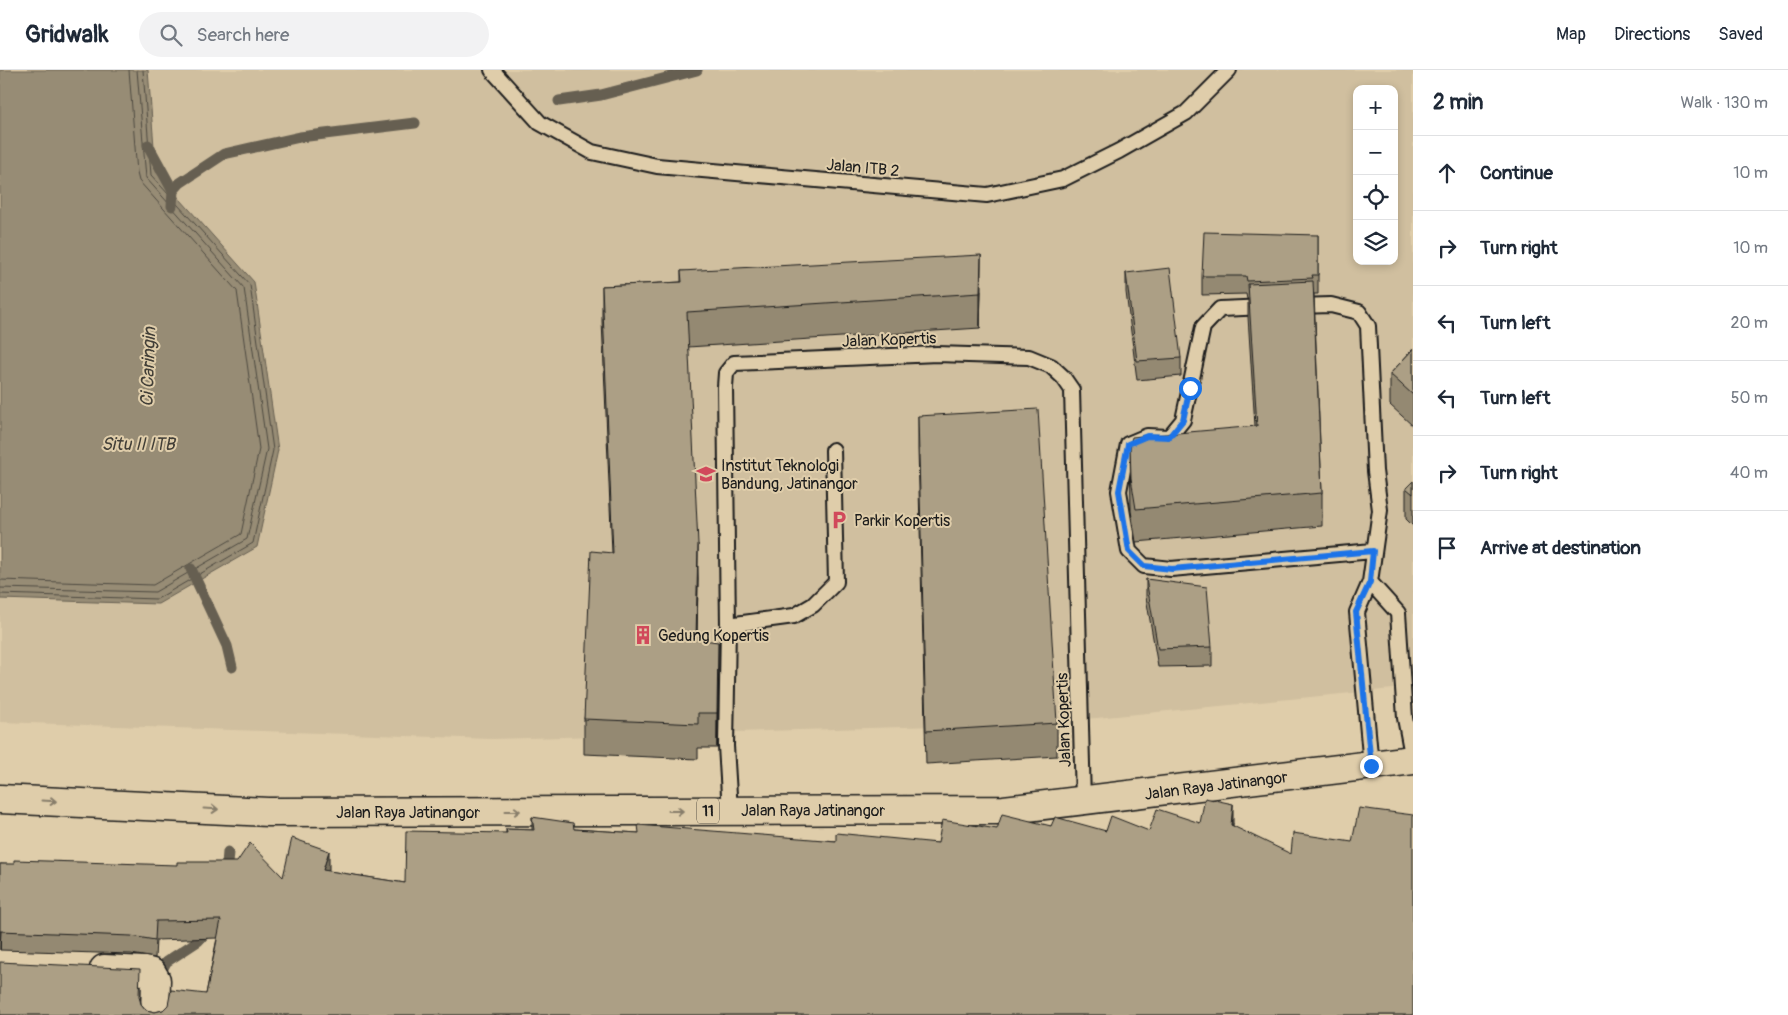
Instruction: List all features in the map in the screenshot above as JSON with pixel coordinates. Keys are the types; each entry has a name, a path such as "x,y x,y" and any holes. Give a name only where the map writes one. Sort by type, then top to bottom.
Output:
{"main road":[{"name":"Jalan Raya Jatinangor","path":"0,798 268,812 1004,810 1413,760"},
{"path":"82,968 130,970 152,974 156,980 155,1015"}],"lane":[{"name":"Jalan ITB 2","path":"492,70 540,123 592,152 666,167 987,196 1063,179 1119,151 1186,113 1229,70"},
{"path":"1371,766 1356,612 1370,582 1380,510 1375,472 1368,326 1359,312 1332,305 1220,309 1203,327 1183,420 1169,437 1147,436 1128,444 1119,491 1129,551 1144,566 1172,569 1373,551"},
{"name":"Jalan Kopertis","path":"730,811 726,746 728,624 726,373 734,362 937,354 1029,357 1051,366 1063,377 1072,390 1083,801"},
{"path":"728,624 794,616 814,605 836,582 833,450"},
{"path":"1370,582 1398,613 1405,718 1413,760"}],"shaded area":[{"name":"Institut Teknologi Bandung, Jatinangor","path":"0,70 1413,70 1413,687 1045,723 492,739 0,722"}],"water":[{"name":"Situ II ITB","path":"0,70 148,70 156,172 254,282 278,450 257,547 158,604 0,599"}],"building":[{"path":"1204,232 1318,235 1318,275 1312,275 1313,278 1247,281 1246,276 1202,276"},
{"path":"981,255 980,293 687,312 698,544 696,639 718,642 717,713 698,713 698,724 584,719 591,551 613,553 602,286 682,282 681,271"},
{"path":"1170,268 1181,358 1137,361 1126,273"},
{"path":"1313,281 1322,493 1136,509 1131,478 1130,447 1132,437 1257,426 1248,284"},
{"path":"1413,349 1413,395 1390,374"},
{"path":"1038,409 1057,723 926,731 918,416"},
{"path":"1413,481 1413,494 1406,488"},
{"path":"1146,579 1207,587 1212,647 1158,649"},
{"path":"1205,798 1233,804 1231,825 1291,854 1293,833 1352,842 1359,808 1413,815 1413,1015 0,1015 0,962 140,969 139,996 141,1004 146,1010 155,1012 163,1010 168,1005 171,990 206,994 221,920 156,921 155,940 131,936 0,931 0,864 14,864 14,860 177,865 177,862 237,862 250,843 283,877 292,838 329,851 323,870 405,883 406,831 507,833 506,829 534,830 532,817 573,823 574,829 639,833 638,825 836,841 836,833 938,843 942,820 997,829 1002,814 1051,826 1055,817 1106,831 1111,816 1149,831 1157,809 1200,823"}],"waterway":[{"path":"559,101 601,95 697,70"},
{"path":"173,191 180,183 224,154 300,137 415,123"},
{"name":"Ci Caringin","path":"148,145 173,191 172,206"},
{"name":"Ci Caringin","path":"191,569 227,646 232,667"},
{"name":"Ci Caringin","path":"226,877 228,852"},
{"name":"Ci Caringin","path":"158,978 166,962 198,941 210,928"}],"place":[{"name":"Institut Teknologi Bandung, Jatinangor","path":"706,474"},
{"name":"Parkir Kopertis","path":"839,520"},
{"name":"Gedung Kopertis","path":"643,635"}],"route":[{"path":"1190,388 1183,420 1169,437 1147,436 1128,444 1119,491 1129,551 1144,566 1172,569 1373,551 1370,582 1356,612 1371,766"}]}
